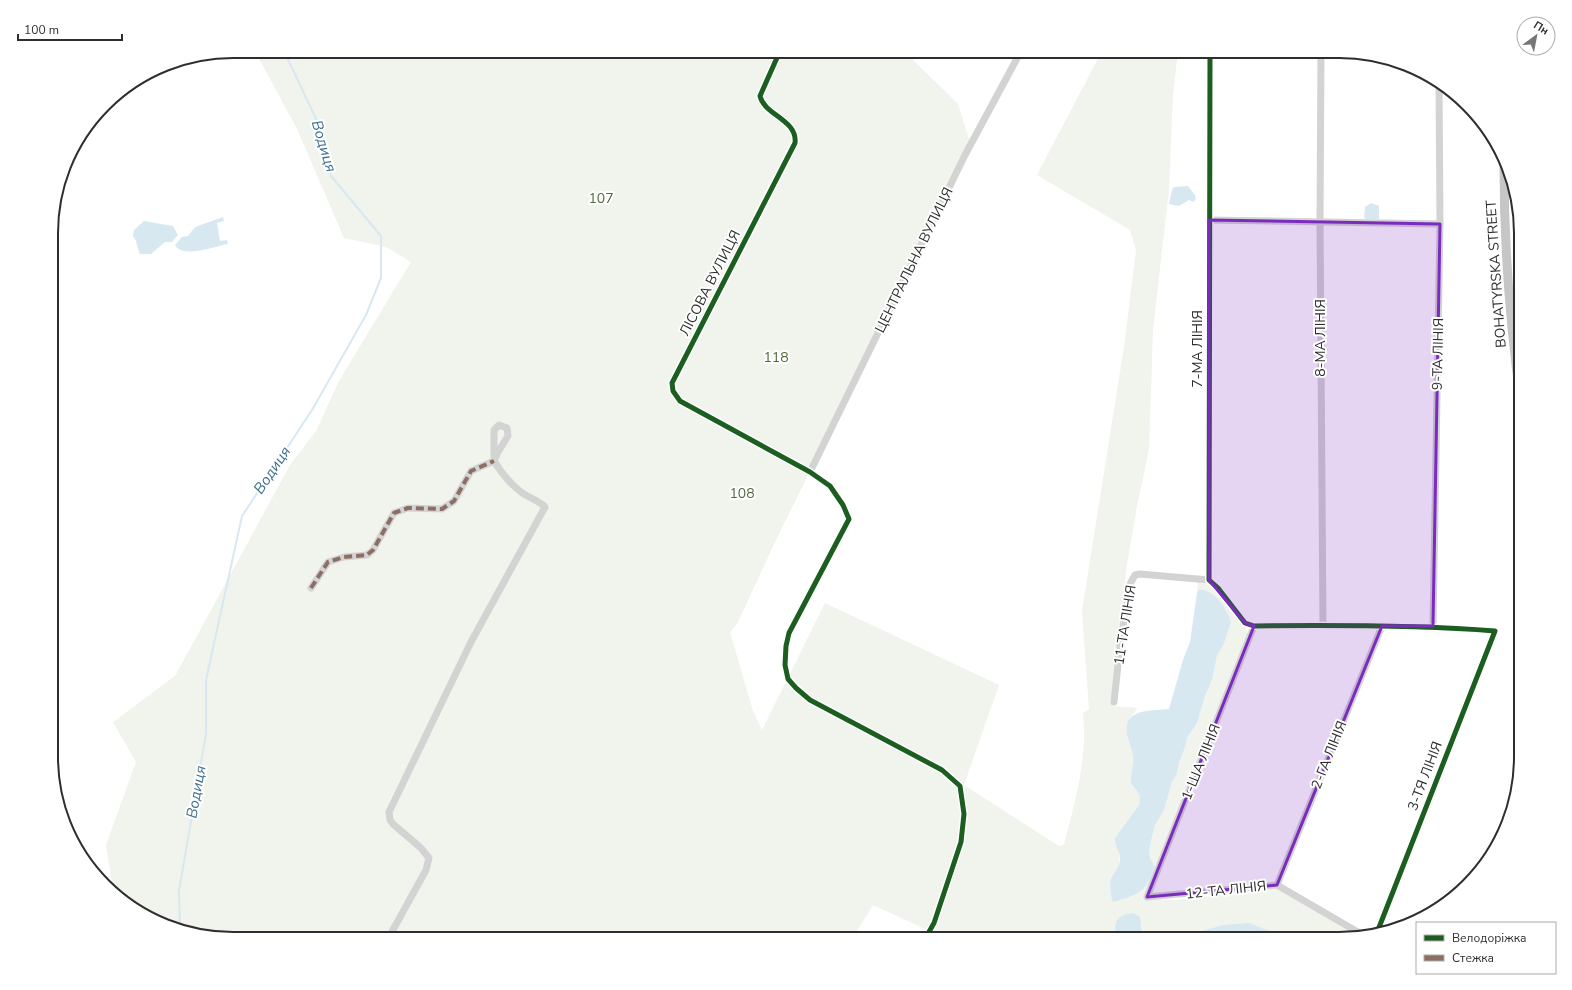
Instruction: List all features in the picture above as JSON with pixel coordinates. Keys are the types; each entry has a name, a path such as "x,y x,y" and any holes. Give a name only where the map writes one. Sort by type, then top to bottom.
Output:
{"main road":[{"name":"BOHATYRSKA STREET","path":"1504,174 1509,296 1514,341"}],"street":[{"name":"ЛІСОВА ВУЛИЦЯ","path":"777,58 760,96 764,105 790,126 796,137 795,143 672,383 674,391 680,401 810,472"},
{"name":"ЦЕНТРАЛЬНА ВУЛИЦЯ","path":"810,472 966,155 1018,58"},
{"name":"7-МА ЛІНІЯ","path":"1209,580 1210,58"},
{"name":"8-МА ЛІНІЯ","path":"1322,58 1320,221 1323,625"},
{"name":"9-ТА ЛІНІЯ","path":"1433,626 1440,224 1439,89"},
{"path":"1209,220 1440,224"},
{"path":"311,588 328,562 344,557 367,555 374,550 394,513 408,508 442,509 454,501 471,471 494,461 501,472 518,490 529,498 541,503 544,507 471,642 390,812 393,824 421,848 429,858 426,870 392,932"},
{"path":"810,472 830,486 843,505 848,519 789,633 786,646 785,665 788,679 810,700 942,770 960,786 964,814 961,842 934,923 929,932"},
{"name":"11-ТА ЛІНІЯ","path":"1114,702 1120,646 1130,584 1135,576 1140,574 1209,580"},
{"path":"1209,580 1218,588 1245,623 1254,626 1433,626"},
{"name":"1-ША ЛІНІЯ","path":"1147,897 1254,626"},
{"name":"2-ГА ЛІНІЯ","path":"1278,885 1382,626"},
{"name":"3-ТЯ ЛІНІЯ","path":"1379,927 1495,631 1433,626"},
{"name":"12-ТА ЛІНІЯ","path":"1147,897 1278,885 1357,931"}],"highlighted area":[{"path":"1209,220 1440,224 1433,626 1382,626 1277,885 1147,897 1254,626 1245,623 1209,580"}],"green space":[{"path":"259,58 911,58 958,104 971,146 775,542 737,624 730,632 753,711 762,730 825,603 999,685 964,785 1059,846 1064,845 1080,779 1084,746 1083,713 1089,709 1082,611 1124,347 1136,250 1130,230 1037,175 1098,58 1177,58 1173,95 1169,190 1153,330 1149,449 1137,506 1126,571 1112,706 1137,708 1128,721 1126,730 1133,760 1131,784 1139,794 1140,802 1115,838 1115,843 1119,853 1119,860 1118,868 1112,877 1110,888 1112,901 1114,902 1128,898 1138,893 1146,885 1153,872 1146,899 1175,900 1249,893 1276,888 1352,932 1273,932 1223,925 1198,932 1142,932 1142,925 1125,932 932,932 873,905 856,932 221,932 199,929 166,919 145,909 126,896 112,884 106,845 136,762 113,722 175,676 290,465 316,431 340,379 411,262 386,247 344,238 297,129"},
{"path":"1198,582 1212,586 1222,596 1247,630 1248,636 1155,867 1150,858 1149,850 1155,825 1164,810 1187,738 1197,723 1205,696 1212,680 1217,656 1229,628 1227,611 1214,597 1198,590 1197,593"}],"shaded area":[{"path":"1188,186 1195,195 1196,199 1193,202 1189,200 1179,206 1169,204 1174,187"},
{"path":"1371,203 1379,206 1379,219 1366,219 1364,217 1365,207"},
{"path":"223,217 224,221 217,223 220,241 227,240 228,244 191,251 184,251 175,245 182,237 188,236 195,227"},
{"path":"144,221 173,226 178,235 172,242 165,242 151,254 140,254 133,236 134,230"},
{"path":"1198,590 1209,592 1219,600 1227,611 1231,622 1224,643 1217,656 1212,680 1205,696 1197,723 1187,738 1164,810 1155,825 1149,850 1150,858 1155,867 1148,882 1140,891 1130,897 1114,902 1112,901 1110,882 1120,862 1119,853 1115,844 1115,838 1140,802 1139,794 1131,784 1133,756 1127,735 1127,726 1133,715 1146,711 1169,709 1183,660 1190,642"},
{"path":"1133,913 1140,917 1142,932 1116,932 1117,920"},
{"path":"1249,923 1272,932 1198,932 1223,925"}],"waterway":[{"name":"Водиця","path":"180,924 179,891 206,734 206,680 242,516 312,410 366,315 381,278 381,236 331,176 329,160 318,123 287,58"}],"marked path":[{"path":"311,588 328,562 344,557 367,555 373,550 394,513 408,508 442,509 454,501 471,471 494,461"}],"cycle path":[{"path":"777,58 760,96 763,103 791,129 795,135 795,143 672,383 673,391 680,401 810,472 830,486 843,505 849,519 789,633 786,646 785,665 788,679 810,700 942,770 960,786 964,814 961,842 934,923 929,932"},
{"path":"1210,58 1209,580 1218,588 1245,623 1254,626 1375,626 1495,631 1379,927"}],"park label":[{"name":"107","path":"601,198"},
{"name":"118","path":"776,357"},
{"name":"108","path":"742,493"}]}
